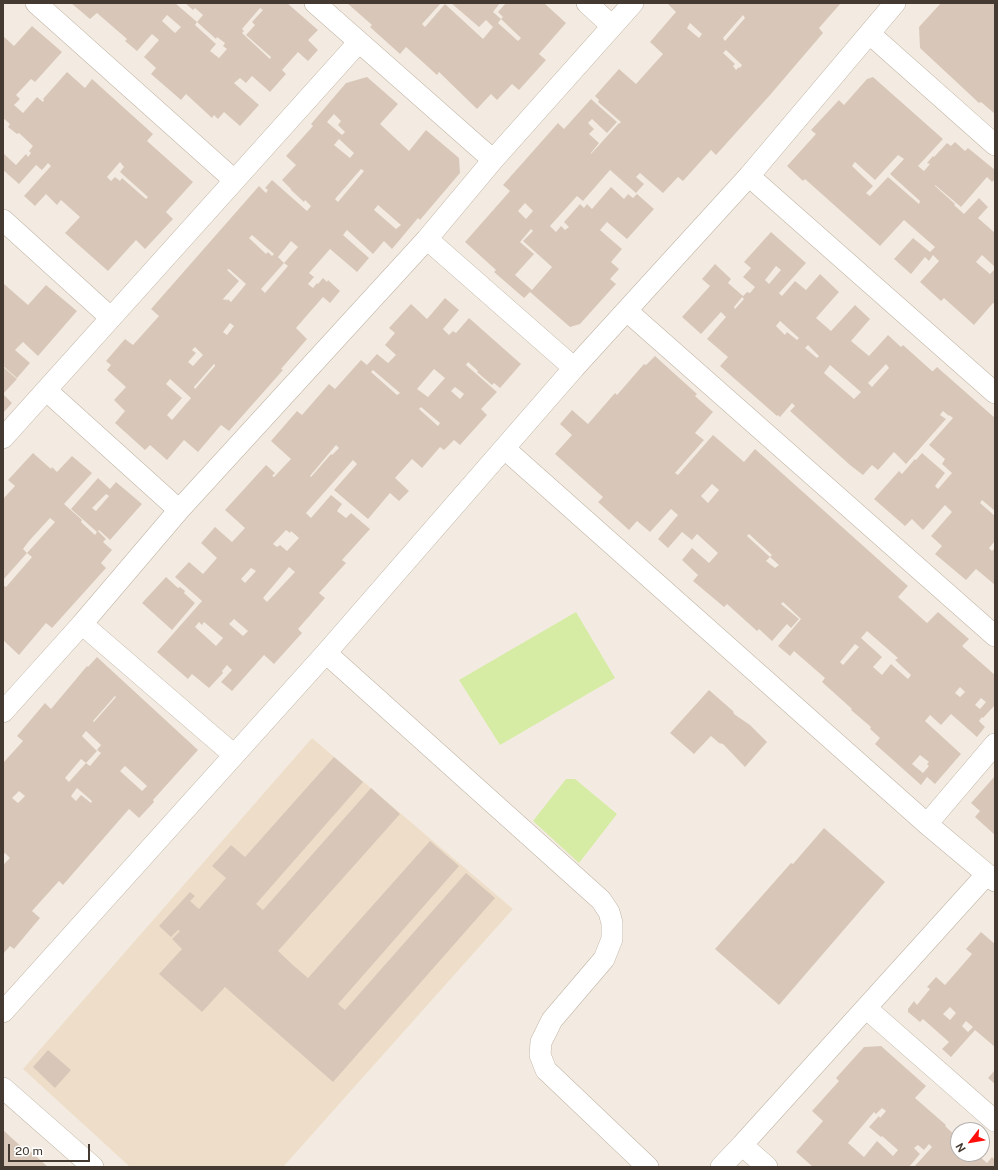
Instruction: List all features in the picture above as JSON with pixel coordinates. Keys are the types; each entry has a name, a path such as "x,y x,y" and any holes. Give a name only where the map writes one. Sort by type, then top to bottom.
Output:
{"street":[{"path":"36,3 234,180"},
{"path":"315,3 493,160"},
{"path":"587,3 612,26"},
{"path":"3,712 82,624 179,510 427,238 493,160 633,3"},
{"path":"3,1012 326,653 574,368 749,176 895,3"},
{"path":"870,34 995,145"},
{"path":"3,438 358,42"},
{"path":"749,176 995,393"},
{"path":"3,220 110,317"},
{"path":"427,238 574,368"},
{"path":"627,311 995,636"},
{"path":"46,390 179,510"},
{"path":"505,448 927,824 991,878 866,1008 721,1167"},
{"path":"82,624 234,755"},
{"path":"326,653 601,900 609,912 612,923 612,939 604,959 552,1020 542,1042 540,1055 546,1070 648,1167"},
{"path":"927,824 995,744"},
{"path":"866,1008 995,1121"},
{"path":"3,1088 94,1167"},
{"path":"742,1145 767,1167"}],"shaded area":[{"path":"312,738 513,909 283,1167 130,1167 23,1069"}],"green space":[{"path":"576,612 615,678 500,745 459,680"},
{"path":"566,779 575,779 617,814 579,863 533,821"}],"building":[{"path":"71,3 175,3 197,22 203,15 195,8 193,10 185,3 287,3 318,30 308,40 318,50 308,61 298,52 282,70 286,74 270,92 252,76 246,83 240,78 234,83 259,105 240,126 224,112 218,119 214,115 212,118 186,94 181,100 151,74 156,68 144,57 159,40 152,34 137,51 125,41 127,39 97,13 90,19","holes":["260,8 263,10 252,22 255,25 246,35 271,57 270,59 242,33 244,31 242,29","167,15 181,27 175,33 162,21","197,22 216,39 217,37 225,43 223,46 227,49 219,58 210,51 216,44 195,25"]},
{"path":"347,3 441,3 422,24 425,27 445,4 483,39 493,27 486,20 479,27 451,3 500,3 493,12 501,19 503,17 498,12 506,3 544,3 566,23 539,54 546,60 519,90 512,84 497,100 491,94 477,109 439,72 437,75 406,47 400,54 370,27 372,25","holes":["501,19 521,38 518,41 498,23"]},
{"path":"667,3 841,3 819,28 823,33 770,95 716,155 711,150 683,181 678,177 663,193 640,173 636,177 644,184 636,193 610,170 583,201 577,196 550,226 556,232 561,226 565,230 569,227 564,222 580,204 584,208 587,204 592,209 611,187 624,199 628,194 633,198 637,194 654,209 627,239 607,222 600,230 622,249 611,262 619,269 610,279 616,284 580,324 570,327 530,292 524,298 494,272 496,270 465,242 510,191 503,185 558,123 564,129 591,99 617,122 607,133 592,119 588,123 594,129 589,134 599,143 591,154 621,122 598,102 599,100 595,96 619,69 636,84 663,54 650,42 676,12","holes":["743,15 745,18 725,41 723,38","690,23 702,34 699,38 687,28","726,50 742,65 740,68 739,67 736,70 733,66 735,64 723,53","525,203 533,211 526,219 518,211","531,229 533,231 523,241 552,267 532,290 515,275 534,254 520,242"]},
{"path":"941,3 995,3 995,114 981,102 979,103 920,48 919,27"},
{"path":"32,26 62,52 35,82 31,79 16,95 20,99 14,105 23,113 37,97 43,102 43,99 67,72 85,88 92,79 153,134 147,141 193,182 166,212 173,219 145,249 136,240 108,271 65,233 80,217 61,200 57,205 46,194 35,206 24,196 51,166 48,163 42,170 36,165 19,184 3,170 3,153 16,165 26,154 28,157 31,153 29,151 33,146 19,133 17,134 8,127 10,124 3,118 3,36 14,46","holes":["120,162 124,167 120,172 148,197 146,199 122,178 120,181 115,177 111,181 107,177"]},
{"path":"367,77 398,104 380,124 409,151 426,130 459,158 460,173 420,220 418,218 392,249 384,241 373,254 347,230 343,235 369,258 357,272 330,249 309,273 314,277 308,284 313,288 323,278 327,282 328,280 340,291 330,303 323,297 296,328 307,339 281,369 283,370 229,431 221,425 198,452 184,440 167,460 150,445 145,450 115,423 125,411 114,400 126,387 107,370 111,365 106,361 125,339 133,345 159,316 151,309 259,186 266,193 268,190 265,188 272,180 307,211 311,206 305,200 304,202 282,180 296,165 286,156 313,126 311,124 346,83","holes":["334,114 341,121 338,125 345,132 342,135 327,122","339,139 354,153 350,158 334,145","361,169 364,171 338,202 335,199","378,205 401,225 396,229 374,210","252,235 274,254 272,256 268,252 266,254 249,238","291,241 298,247 284,263 278,257","284,263 288,266 265,293 261,289","229,269 246,284 231,302 228,299 227,301 226,299 223,299 239,281 227,270","230,323 234,326 227,335 223,332","195,347 203,355 193,366 188,362 196,353 192,350","214,364 215,366 195,389 194,387","170,379 191,398 172,420 167,415 182,398 166,384"]},
{"path":"873,77 943,139 918,166 924,171 930,164 927,163 933,156 934,157 947,143 951,146 955,142 965,151 968,148 995,170 995,179 992,182 987,177 961,207 935,185 964,214 979,198 988,207 978,218 995,233 995,267 982,255 976,262 990,274 995,269 995,304 993,303 974,325 944,298 941,301 920,282 939,261 933,255 929,261 925,257 911,274 894,259 913,238 930,252 935,247 904,220 880,246 805,179 803,181 787,166 816,134 811,130 839,100 844,105 867,79","holes":["898,155 904,159 890,174 920,201 919,204 888,177 870,196 866,193 873,186 852,166 855,162 875,180"]},
{"path":"771,232 806,263 779,293 782,296 795,281 806,290 820,274 839,292 816,318 831,331 855,305 870,319 851,341 869,356 888,335 901,347 903,345 932,371 937,367 995,418 995,511 982,500 980,503 995,516 995,541 989,548 992,551 995,548 995,585 976,569 966,580 935,554 942,546 931,536 952,512 945,505 923,530 912,519 905,526 874,499 899,471 902,474 922,453 945,473 935,486 938,489 952,473 942,464 945,459 929,445 953,418 943,411 940,415 946,419 906,464 894,452 878,470 872,465 863,475 790,411 795,406 792,403 780,417 778,415 777,416 720,366 728,357 707,339 726,317 721,312 701,334 682,317 710,286 702,279 715,264 731,279 728,283 743,296 747,292 750,293 755,287 743,277 751,268 744,262","holes":["776,266 781,270 769,284 765,280","742,297 744,299 735,309 734,307","780,321 799,338 797,340 787,332 785,335 776,326","808,345 819,356 817,358 805,348","886,364 889,368 872,387 868,383","830,365 861,392 854,399 824,373"]},
{"path":"3,283 28,305 46,285 77,311 38,356 23,342 15,350 30,363 17,378 3,366"},
{"path":"445,298 459,310 443,329 449,335 453,331 456,333 469,318 521,364 500,388 494,383 492,385 468,362 466,365 497,392 481,409 487,415 460,445 454,440 444,450 440,447 422,468 412,459 395,478 409,491 399,501 390,493 368,519 334,490 357,464 353,460 306,513 311,518 331,495 342,504 337,511 346,518 351,513 370,529 342,560 346,563 319,593 325,598 298,629 302,633 274,664 264,655 232,691 221,682 232,670 227,665 222,671 223,673 209,688 192,674 188,679 157,652 202,601 175,577 189,562 203,574 217,558 201,543 215,527 232,542 245,528 225,510 266,465 275,473 272,476 274,477 291,459 271,441 297,411 302,415 329,384 335,389 361,360 367,365 377,354 388,363 396,355 385,345 395,333 389,328 411,304 427,319","holes":["434,369 445,378 428,397 417,389","373,370 400,393 397,395 371,372","455,387 464,394 460,399 451,391","421,407 440,423 438,426 419,409","336,445 339,448 332,455 331,454 311,477 310,476","286,530 290,533 291,531 299,538 287,551 280,545 277,547 273,544","289,567 295,572 267,602 263,598","251,568 256,571 245,583 241,579","234,619 248,631 243,636 229,624","199,622 202,625 204,622 223,638 216,646 195,627"]},
{"path":"655,356 697,394 695,396 713,412 695,433 704,440 675,473 678,475 713,435 744,462 755,449 908,586 898,597 927,623 938,612 969,639 962,646 995,675 995,705 979,721 985,727 977,737 951,714 941,725 930,715 925,721 961,754 935,784 927,777 921,785 875,744 880,738 870,729 871,727 822,682 825,678 794,651 790,656 778,646 801,619 783,602 781,604 799,619 791,628 787,624 772,641 759,629 757,631 727,604 724,607 693,581 698,575 682,560 692,548 709,563 718,553 697,534 692,540 682,532 668,548 658,539 678,515 671,509 650,532 637,521 629,530 598,502 603,497 555,454 572,435 560,424 572,410 588,424 615,393 617,395 644,364 646,365","holes":["712,484 719,490 708,503 701,496","749,534 772,555 770,557 747,536","770,557 779,565 775,568 766,561","867,631 898,658 895,660 911,675 908,679 891,664 882,675 873,667 882,657 861,638","855,644 859,647 843,665 840,662","960,687 965,692 960,697 955,693","981,698 986,702 980,709 975,705","920,755 929,762 927,764 929,766 923,773 912,764"]},
{"path":"3,367 17,379 3,394"},
{"path":"3,394 12,403 3,413"},
{"path":"33,453 51,469 52,467 57,472 72,456 92,473 64,504 82,520 81,522 95,535 97,532 71,509 98,478 110,489 116,482 142,504 110,540 99,530 98,531 106,539 103,542 112,550 101,563 106,568 52,628 46,623 19,655 4,641 3,642 3,585 6,587 32,557 27,553 3,580 3,499 15,486 8,480","holes":["106,494 109,496 96,511 92,508","50,518 55,522 27,553 23,549"]},
{"path":"166,577 178,588 180,587 185,591 184,593 195,603 172,630 142,603"},
{"path":"97,657 198,750 153,800 154,802 139,818 129,809 63,885 59,881 32,911 40,918 14,949 10,946 3,954 3,863 4,864 10,858 5,853 3,856 3,763 23,741 17,736 45,703 51,709 87,666 88,667","holes":["115,696 116,697 94,722 93,721","86,731 101,745 97,750 101,753 90,766 86,763 97,751 82,736","81,759 86,763 69,782 65,778","125,766 147,786 142,791 120,771","77,788 92,801 91,803 81,795 76,801 71,796","19,791 25,796 18,803 12,798"]},
{"path":"709,690 733,711 734,714 750,725 767,742 745,767 723,744 719,743 711,736 694,754 670,733"},
{"path":"334,757 363,782 256,904 263,910 371,788 400,814 278,951 294,966 308,978 430,841 459,866 338,1004 345,1010 466,873 495,898 333,1082 225,987 202,1012 159,974 182,949 172,939 180,931 178,930 171,937 159,926 190,892 195,896 190,901 199,909 226,878 212,866 231,845 245,857"},
{"path":"995,776 995,835 975,817 980,811 971,803"},
{"path":"824,828 885,882 779,1005 715,949"},
{"path":"981,932 995,944 995,1047 975,1030 951,1057 942,1049 949,1042 923,1019 920,1022 908,1012 908,1009 914,1001 917,1005 930,989 927,987 936,977 945,985 972,954 966,949","holes":["950,1007 956,1013 950,1020 943,1014","966,1021 973,1027 968,1032 962,1026"]},
{"path":"881,1046 926,1086 915,1098 946,1125 945,1126 950,1131 950,1162 987,1163 990,1162 992,1157 995,1160 995,1167 914,1167 932,1147 929,1144 924,1150 918,1145 914,1148 920,1154 909,1167 813,1167 796,1152 823,1121 812,1111 839,1081 836,1078 864,1047","holes":["882,1108 886,1111 880,1118 879,1116 869,1127 898,1150 893,1156 877,1141 864,1157 848,1143 874,1112 876,1114"]},
{"path":"48,1050 71,1070 55,1088 33,1067"},
{"path":"995,1070 995,1084 988,1078"},
{"path":"3,1130 26,1151 28,1149 48,1167 3,1167"}]}
